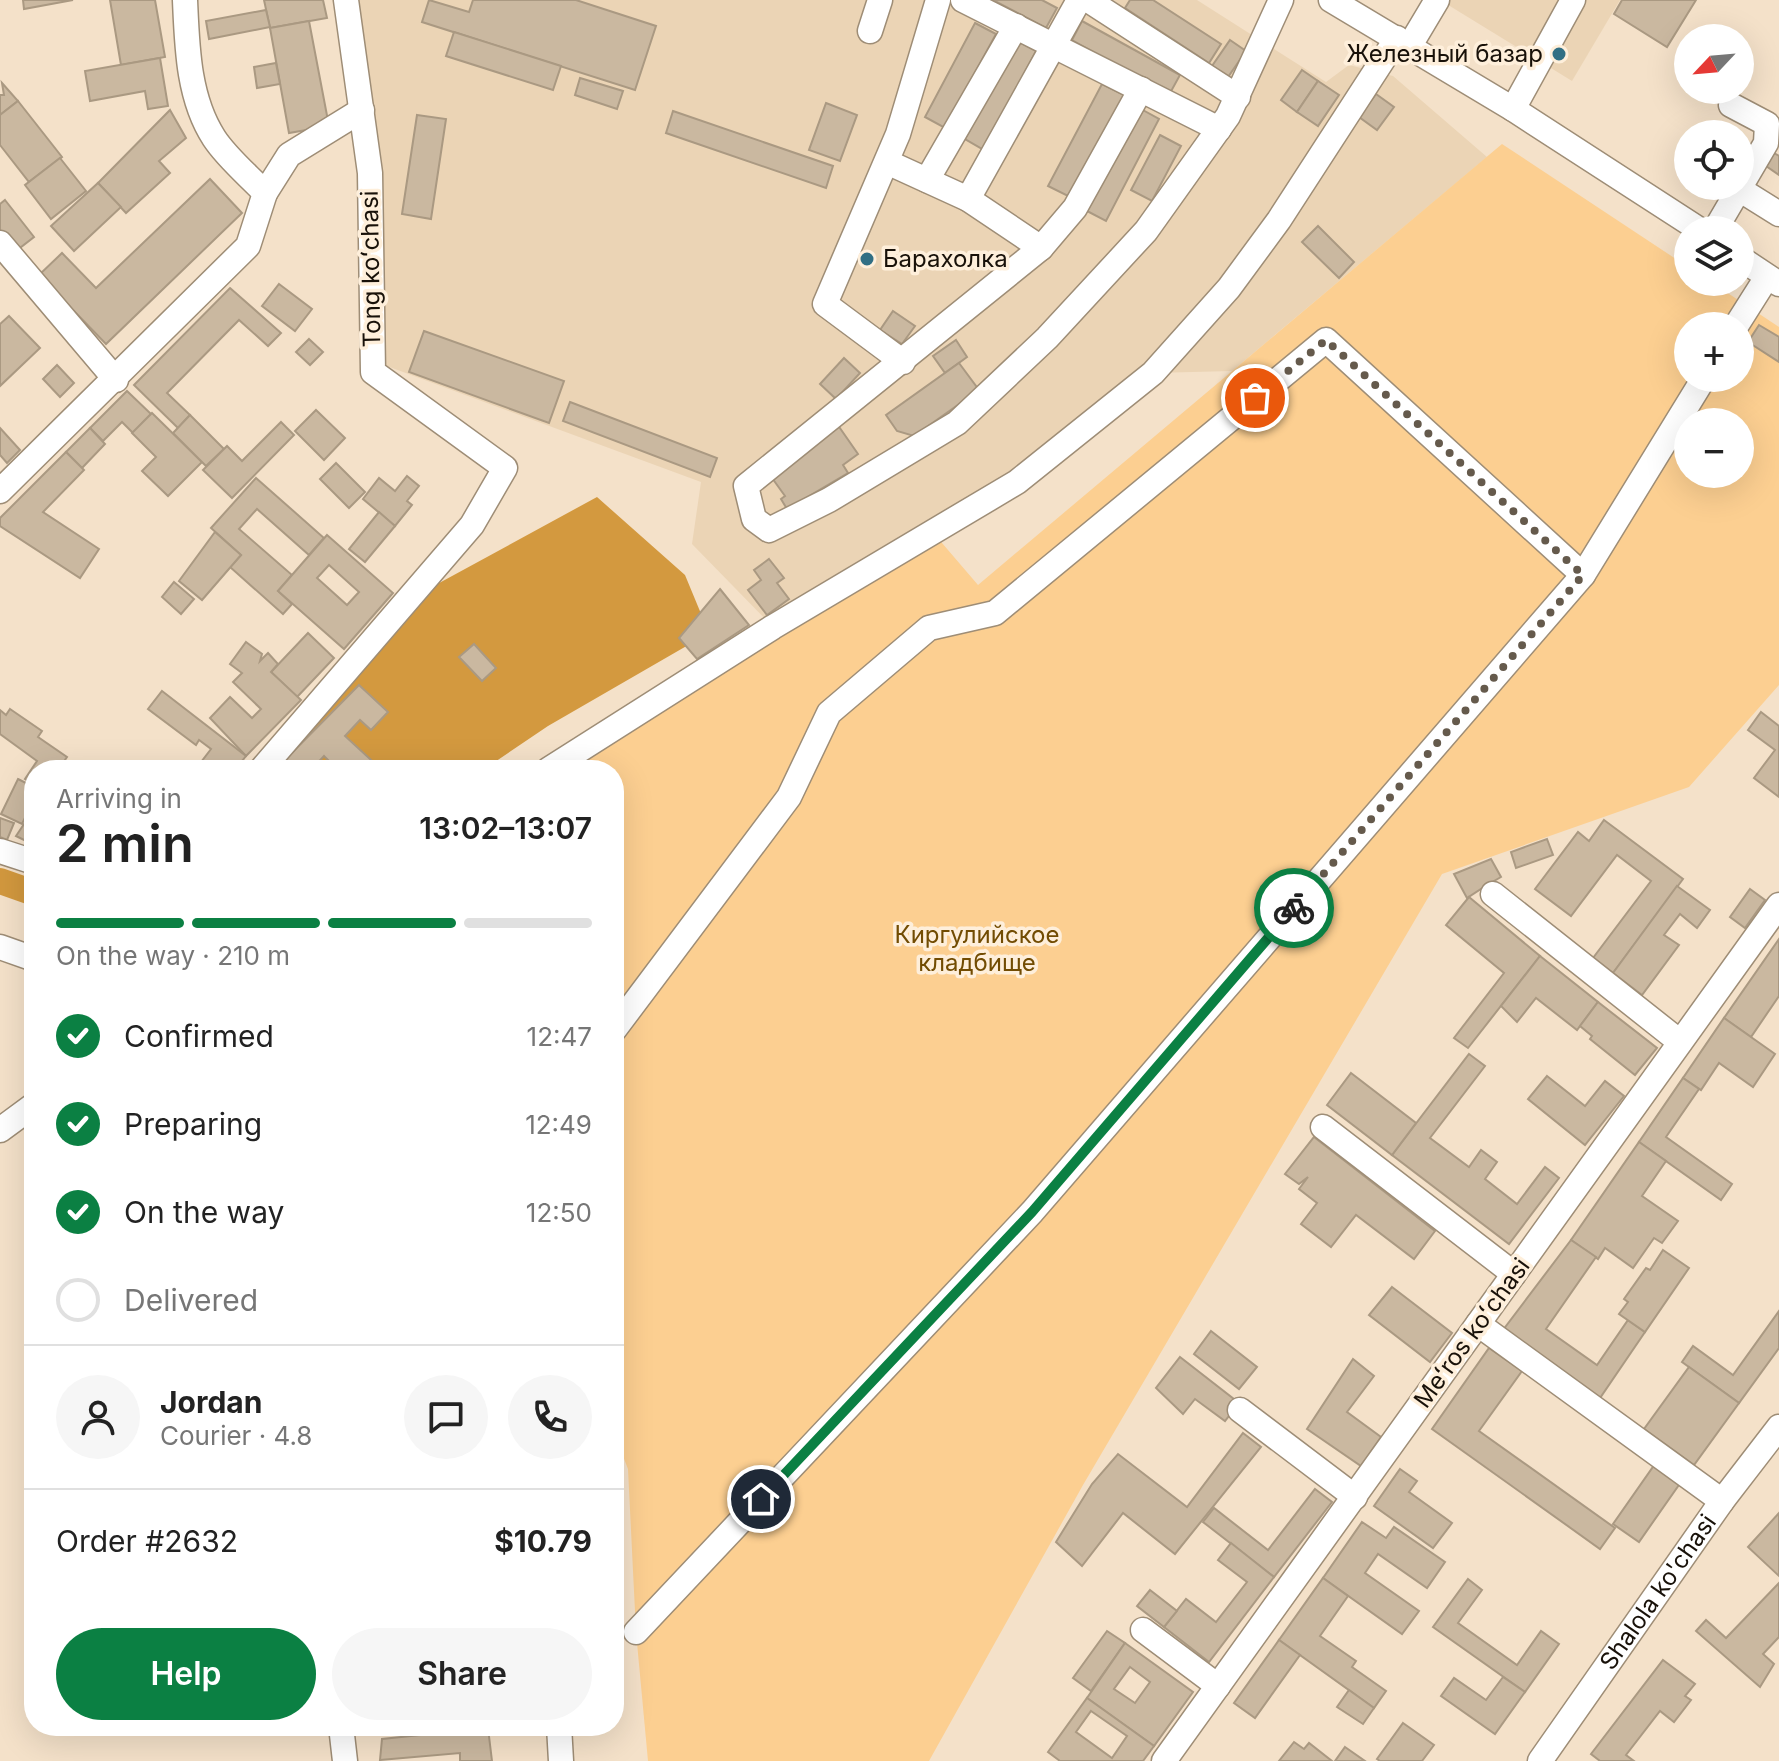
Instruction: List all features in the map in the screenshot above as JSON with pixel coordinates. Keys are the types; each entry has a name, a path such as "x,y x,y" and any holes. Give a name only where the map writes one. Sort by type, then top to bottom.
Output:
{"street":[{"path":"185,0 187,51 197,99 214,138 265,193"},
{"name":"Tong koʻchasi","path":"270,760 472,525 505,468 373,372 370,173 346,0"},
{"path":"870,31 880,0"},
{"path":"903,362 825,304 887,162 938,0"},
{"path":"963,0 1219,129"},
{"path":"968,199 1079,0"},
{"path":"1088,0 1238,97"},
{"path":"1141,89 1075,208 1041,248 746,486 754,519 769,530 829,500 957,423 1047,338 1146,231 1219,129 1238,97 1281,0"},
{"path":"1331,0 1362,8 1403,42 1678,216"},
{"path":"564,760 773,627 1017,482 1153,373 1229,288 1403,42 1437,0"},
{"path":"1513,109 1573,0"},
{"path":"927,180 1016,26"},
{"path":"1731,105 1767,124 1766,143 1754,163"},
{"path":"0,491 116,380 248,246 265,193 289,155 362,110"},
{"path":"887,162 968,199 1041,248"},
{"path":"1754,198 1779,214"},
{"path":"0,243 116,380"},
{"path":"1748,312 1773,281 1754,268"},
{"path":"624,1017 789,797 829,713 929,628 995,613 1326,340 1583,575"},
{"path":"636,1632 1032,1212 1583,575 1695,392"},
{"path":"0,851 24,859"},
{"path":"1493,894 1680,1042"},
{"name":"Meʻros koʻchasi","path":"1164,1761 1779,905"},
{"path":"0,947 24,955"},
{"path":"0,1130 24,1112"},
{"path":"1323,1127 1514,1274"},
{"path":"1478,1324 1722,1501"},
{"path":"1240,1410 1355,1497"},
{"name":"Shalola ko'chasi","path":"1540,1761 1722,1501 1779,1427"},
{"path":"1143,1630 1218,1686"},
{"path":"342,1736 345,1761"},
{"path":"560,1736 561,1761"}],"shaded area":[{"name":"Барахолка","path":"343,0 1197,0 1326,82 1349,65 1393,76 1487,157 1232,371 1153,373 1017,482 773,627 692,544 701,482 376,362"},
{"name":"Железный базар","path":"1440,0 1620,0 1572,81"},
{"path":"597,497 685,575 709,633 548,726 498,760 282,760 430,588"}],"green space":[{"name":"Киргулийское кладбище","path":"1502,144 1674,258 1674,296 1732,296 1779,327 1779,685 1689,787 1442,874 1083,1485 929,1761 648,1761 636,1632 628,1469 624,1459 624,760 577,760 930,529 978,585"}],"building":[{"path":"23,0 73,0 24,9"},
{"path":"110,0 155,0 165,57 121,65"},
{"path":"264,0 323,0 327,18 270,28"},
{"path":"429,0 469,12 473,0 576,0 656,26 635,90 422,22"},
{"path":"993,0 1042,0 1057,8 1046,28"},
{"path":"1130,0 1153,0 1221,44 1209,63 1125,8"},
{"path":"1622,0 1696,0 1681,24 1674,24 1674,36 1667,47 1614,14"},
{"path":"266,10 270,27 209,39 206,21"},
{"path":"309,21 329,126 289,133 270,28"},
{"path":"1082,21 1180,75 1169,95 1072,40"},
{"path":"975,23 996,34 945,128 925,117"},
{"path":"454,32 561,66 553,90 446,56"},
{"path":"1230,40 1246,51 1228,77 1212,66"},
{"path":"1017,41 1036,51 984,150 965,139"},
{"path":"160,58 168,106 148,109 145,91 90,101 85,71"},
{"path":"276,63 280,84 257,88 254,67"},
{"path":"1302,70 1318,81 1297,112 1281,100"},
{"path":"580,78 623,91 617,109 575,95"},
{"path":"1318,81 1339,95 1318,126 1297,112"},
{"path":"2,83 18,101 0,115 0,95 4,95"},
{"path":"1102,84 1126,96 1072,198 1048,186"},
{"path":"1376,94 1394,107 1377,130 1359,117"},
{"path":"18,101 62,157 29,182 0,145 0,115"},
{"path":"826,103 857,115 840,161 809,150"},
{"path":"1141,109 1159,119 1106,221 1087,211"},
{"path":"170,110 186,138 159,161 170,173 126,213 98,183"},
{"path":"673,111 833,166 826,188 666,133"},
{"path":"417,115 446,119 431,219 402,214"},
{"path":"1160,135 1181,146 1152,201 1131,190"},
{"path":"1774,153 1779,156 1779,175 1766,166"},
{"path":"60,158 86,191 51,219 25,185"},
{"path":"210,179 242,213 106,344 39,275 62,253 96,288"},
{"path":"98,183 121,207 74,251 51,226"},
{"path":"5,200 34,237 12,254 0,239 0,204"},
{"path":"1318,226 1354,262 1339,278 1302,242"},
{"path":"279,284 312,309 295,331 262,306"},
{"path":"230,288 281,333 268,346 239,320 167,393 190,415 178,428 134,385"},
{"path":"893,311 915,326 902,344 880,330"},
{"path":"9,316 40,348 0,386 0,324"},
{"path":"1759,325 1779,337 1779,362 1754,346 1754,333"},
{"path":"424,331 564,381 549,423 409,372"},
{"path":"309,339 323,352 310,365 296,352"},
{"path":"956,340 967,357 945,373 933,356"},
{"path":"844,358 860,373 836,399 820,384"},
{"path":"959,363 979,390 914,436 897,431 886,415"},
{"path":"57,365 74,383 60,397 43,379"},
{"path":"127,391 151,414 133,433 122,422 103,441 90,428"},
{"path":"570,402 717,458 710,477 563,421"},
{"path":"316,410 345,438 324,460 295,431"},
{"path":"152,413 202,462 168,496 142,471 156,457 132,433"},
{"path":"190,415 224,449 206,466 173,433"},
{"path":"835,421 858,454 843,465 848,473 787,509 781,499 785,496 767,471"},
{"path":"281,422 294,435 232,498 203,470 227,446 242,461"},
{"path":"0,428 20,450 7,463 0,455"},
{"path":"90,428 105,444 82,468 66,452"},
{"path":"66,452 84,470 43,512 99,549 80,578 0,526 0,518"},
{"path":"336,463 365,492 349,508 320,479"},
{"path":"407,476 419,486 407,501 412,505 395,526 363,499 379,478 395,491"},
{"path":"256,478 324,538 309,555 257,509 239,529 292,575 278,591 292,604 283,614 230,567 241,555 211,528"},
{"path":"379,512 395,526 365,562 349,549"},
{"path":"215,532 241,555 202,600 179,581"},
{"path":"327,535 393,593 344,649 278,591","holes":["329,565 359,592 347,605 317,578"]},
{"path":"769,559 784,578 777,583 789,599 767,615 748,590 761,580 754,570"},
{"path":"174,582 194,599 181,614 162,597"},
{"path":"720,589 749,625 697,659 679,638"},
{"path":"308,633 334,658 297,697 271,672"},
{"path":"246,642 262,654 260,661 268,653 278,664 271,672 301,700 246,756 210,718 230,697 252,718 261,709 233,682 242,673 230,664"},
{"path":"474,644 496,668 482,681 459,657"},
{"path":"359,685 388,712 371,730 360,720 345,736 371,760 328,760 324,756 320,760 285,760"},
{"path":"162,691 246,756 243,760 203,760 211,749 199,740 196,745 148,709"},
{"path":"10,709 42,731 38,737 67,757 65,760 36,760 0,734 0,710 6,715"},
{"path":"1761,712 1779,726 1779,797 1754,778 1775,750 1748,730"},
{"path":"18,779 24,782 22,824 1,814"},
{"path":"0,818 14,823 7,840 0,837"},
{"path":"1604,820 1683,879 1613,973 1593,958 1651,881 1617,855 1571,916 1535,889 1578,832 1589,841"},
{"path":"24,824 24,840 16,836"},
{"path":"1547,839 1553,855 1516,868 1511,852"},
{"path":"1491,859 1501,877 1489,884 1485,896 1481,889 1467,898 1454,874"},
{"path":"1677,886 1710,910 1697,928 1680,914 1664,935 1679,945 1642,995 1613,973"},
{"path":"1750,889 1765,900 1745,928 1730,917"},
{"path":"1469,897 1540,956 1468,1048 1454,1038 1504,973 1446,925"},
{"path":"1779,939 1779,996 1751,1037 1724,1018"},
{"path":"1540,956 1598,1002 1577,1030 1536,998 1517,1022 1501,1006"},
{"path":"1598,1002 1657,1048 1635,1075 1590,1039 1592,1036 1580,1026"},
{"path":"1724,1018 1775,1054 1753,1087 1719,1063 1701,1090 1683,1078"},
{"path":"1469,1054 1485,1066 1430,1138 1469,1167 1481,1150 1497,1162 1485,1179 1517,1204 1545,1167 1559,1178 1509,1244 1392,1155"},
{"path":"1351,1073 1416,1123 1392,1155 1327,1105"},
{"path":"1547,1076 1585,1106 1605,1081 1624,1096 1585,1145 1528,1099"},
{"path":"1683,1078 1699,1089 1666,1137 1732,1184 1721,1200 1639,1142"},
{"path":"1314,1137 1435,1231 1414,1259 1356,1215 1331,1247 1301,1224 1317,1203 1299,1189 1308,1177 1299,1184 1285,1174"},
{"path":"1639,1142 1666,1161 1642,1196 1678,1221 1662,1243 1654,1238 1633,1268 1605,1248 1598,1259 1571,1240"},
{"path":"1571,1240 1596,1257 1546,1329 1597,1365 1628,1320 1645,1332 1600,1398 1503,1330"},
{"path":"1663,1250 1689,1268 1645,1332 1619,1314 1628,1302 1624,1299"},
{"path":"1392,1287 1452,1333 1430,1362 1369,1315"},
{"path":"1779,1311 1779,1348 1739,1403 1682,1362 1693,1346 1733,1375"},
{"path":"1211,1331 1257,1367 1239,1389 1194,1354"},
{"path":"1489,1348 1522,1371 1479,1431 1615,1528 1600,1549 1432,1429"},
{"path":"1180,1357 1239,1403 1225,1421 1195,1399 1183,1414 1156,1388"},
{"path":"1353,1359 1374,1376 1347,1412 1381,1437 1361,1466 1307,1429"},
{"path":"1689,1367 1739,1403 1694,1465 1644,1429"},
{"path":"1243,1433 1261,1447 1175,1554 1123,1513 1082,1566 1056,1542 1092,1484 1118,1454 1187,1507"},
{"path":"1655,1464 1681,1482 1639,1542 1613,1524"},
{"path":"1400,1469 1417,1481 1409,1492 1452,1523 1433,1548 1374,1506"},
{"path":"1315,1489 1332,1502 1274,1577 1203,1522 1214,1508 1268,1550"},
{"path":"1779,1513 1779,1576 1748,1547"},
{"path":"1362,1522 1386,1538 1394,1527 1445,1562 1427,1588 1378,1554 1365,1573 1419,1611 1402,1634 1323,1578"},
{"path":"1231,1543 1274,1577 1209,1662 1164,1627 1186,1599 1216,1622 1247,1582 1218,1560"},
{"path":"1323,1578 1348,1596 1320,1636 1356,1661 1352,1667 1386,1691 1374,1708 1279,1640"},
{"path":"1468,1579 1482,1590 1458,1623 1517,1665 1541,1631 1559,1644 1525,1692 1433,1627"},
{"path":"1779,1583 1779,1637 1763,1654 1774,1664 1760,1687 1696,1631 1706,1620 1726,1638"},
{"path":"1150,1590 1177,1611 1164,1627 1137,1606"},
{"path":"1107,1631 1125,1643 1091,1691 1073,1678"},
{"path":"1279,1640 1300,1655 1255,1718 1234,1703"},
{"path":"1125,1643 1193,1692 1154,1746 1087,1698","holes":["1130,1667 1150,1682 1135,1703 1114,1689"]},
{"path":"1663,1660 1695,1684 1685,1696 1691,1700 1674,1722 1660,1711 1626,1755 1634,1761 1600,1761 1591,1754"},
{"path":"1503,1677 1525,1692 1495,1734 1441,1696 1454,1678 1486,1700"},
{"path":"1349,1690 1374,1708 1363,1724 1337,1707"},
{"path":"1087,1698 1154,1746 1143,1761 1060,1761 1048,1752","holes":["1091,1711 1127,1736 1112,1758 1076,1732"]},
{"path":"1403,1723 1434,1745 1422,1761 1380,1761 1377,1759"},
{"path":"489,1736 492,1761 460,1761 460,1753 380,1760 382,1739"},
{"path":"1294,1742 1304,1749 1309,1743 1332,1761 1279,1761"},
{"path":"1345,1747 1365,1761 1335,1761"}],"waterway":[{"path":"0,881 24,889"}],"way so far":[{"path":"1255,398 1326,340 1583,575 1294,908"}],"place":[{"name":"Железный базар","path":"1559,54"},
{"name":"Барахолка","path":"867,259"}],"route":[{"path":"761,1499 1032,1212 1294,908"}]}
